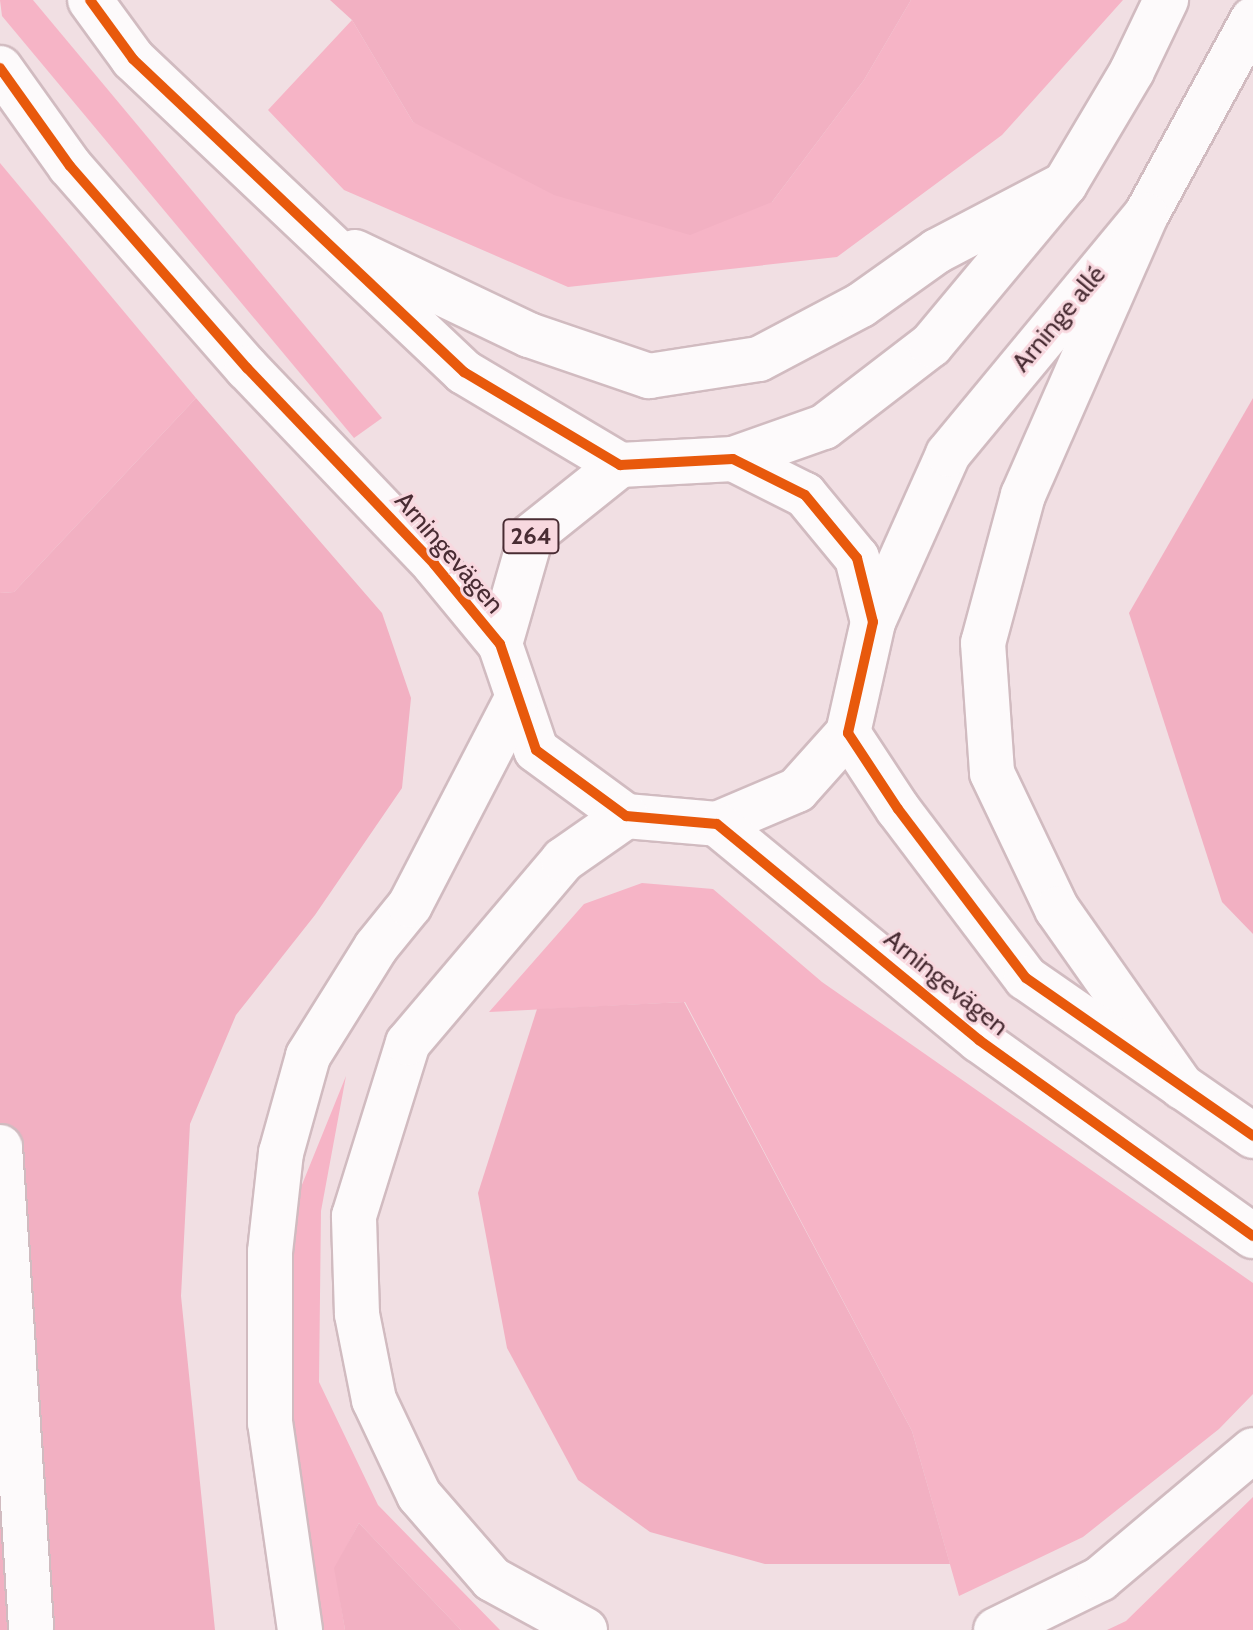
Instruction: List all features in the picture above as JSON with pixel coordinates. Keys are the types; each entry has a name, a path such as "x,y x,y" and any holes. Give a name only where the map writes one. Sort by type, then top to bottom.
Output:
{"main road":[{"path":"90,0 133,59 464,372 620,465 733,459 824,427 931,345 1065,184 1132,71 1166,0"},
{"name":"Arninge allé","path":"873,622 948,454 1146,215 1253,19"},
{"name":"Arningevägen","path":"0,68 70,166 247,368 434,564 500,644 536,750 626,816"},
{"path":"321,236 529,335 649,376 759,359 861,305 937,251 1065,184"},
{"path":"1146,215 1023,495 983,643 992,773 1057,909 1182,1087"},
{"path":"585,1630 492,1579 419,1495 374,1400 357,1314 354,1216 408,1043 563,860 626,816 717,824 797,790 848,733 873,622 857,558 805,495 733,459"},
{"name":"Arningevägen","path":"500,644 531,536 620,465"},
{"path":"300,1630 270,1423 270,1252 281,1153 308,1056 376,947 410,905 517,699"},
{"name":"Arningevägen","path":"848,733 898,809 1026,978 1253,1136"},
{"name":"Arningevägen","path":"717,824 979,1040 1248,1233"},
{"path":"0,1147 31,1630"},
{"path":"996,1630 1100,1579 1253,1450"}],"shaded area":[{"path":"0,0 33,0 382,418 354,438 2,16"},
{"path":"330,0 911,0 864,80 772,202 690,235 554,195 413,122 352,20"},
{"path":"911,0 1123,0 1002,135 837,257 568,287 344,190 268,110 352,20 413,122 772,202 864,80"},
{"path":"0,163 196,398 14,592 0,593"},
{"path":"196,398 382,613 411,698 402,788 315,915 236,1015 190,1124 181,1296 215,1630 0,1630 0,593 14,592"},
{"path":"1253,398 1253,934 1222,902 1129,613"},
{"path":"642,883 713,889 822,982 1253,1283 1253,1394 1219,1429 1083,1537 959,1596 912,1431 685,1002 489,1012 584,904"},
{"path":"684,1002 912,1431 950,1564 765,1564 650,1532 578,1480 507,1348 478,1193 537,1009"},
{"path":"346,1076 321,1211 319,1382 378,1505 500,1630 461,1630 359,1523 335,1568 345,1630 322,1630 306,1543 283,1328 297,1197"},
{"path":"1253,1497 1253,1630 1107,1630 1126,1621"},
{"path":"359,1523 461,1630 345,1630 334,1568"}],"cycle path":[{"path":"90,0 133,59 464,372 620,465 733,459 805,495 857,558 873,622 848,733 898,809 1026,978 1253,1136"},
{"path":"0,68 70,166 247,368 434,564 500,644 536,750 626,816 717,824 979,1040 1253,1236"}]}
